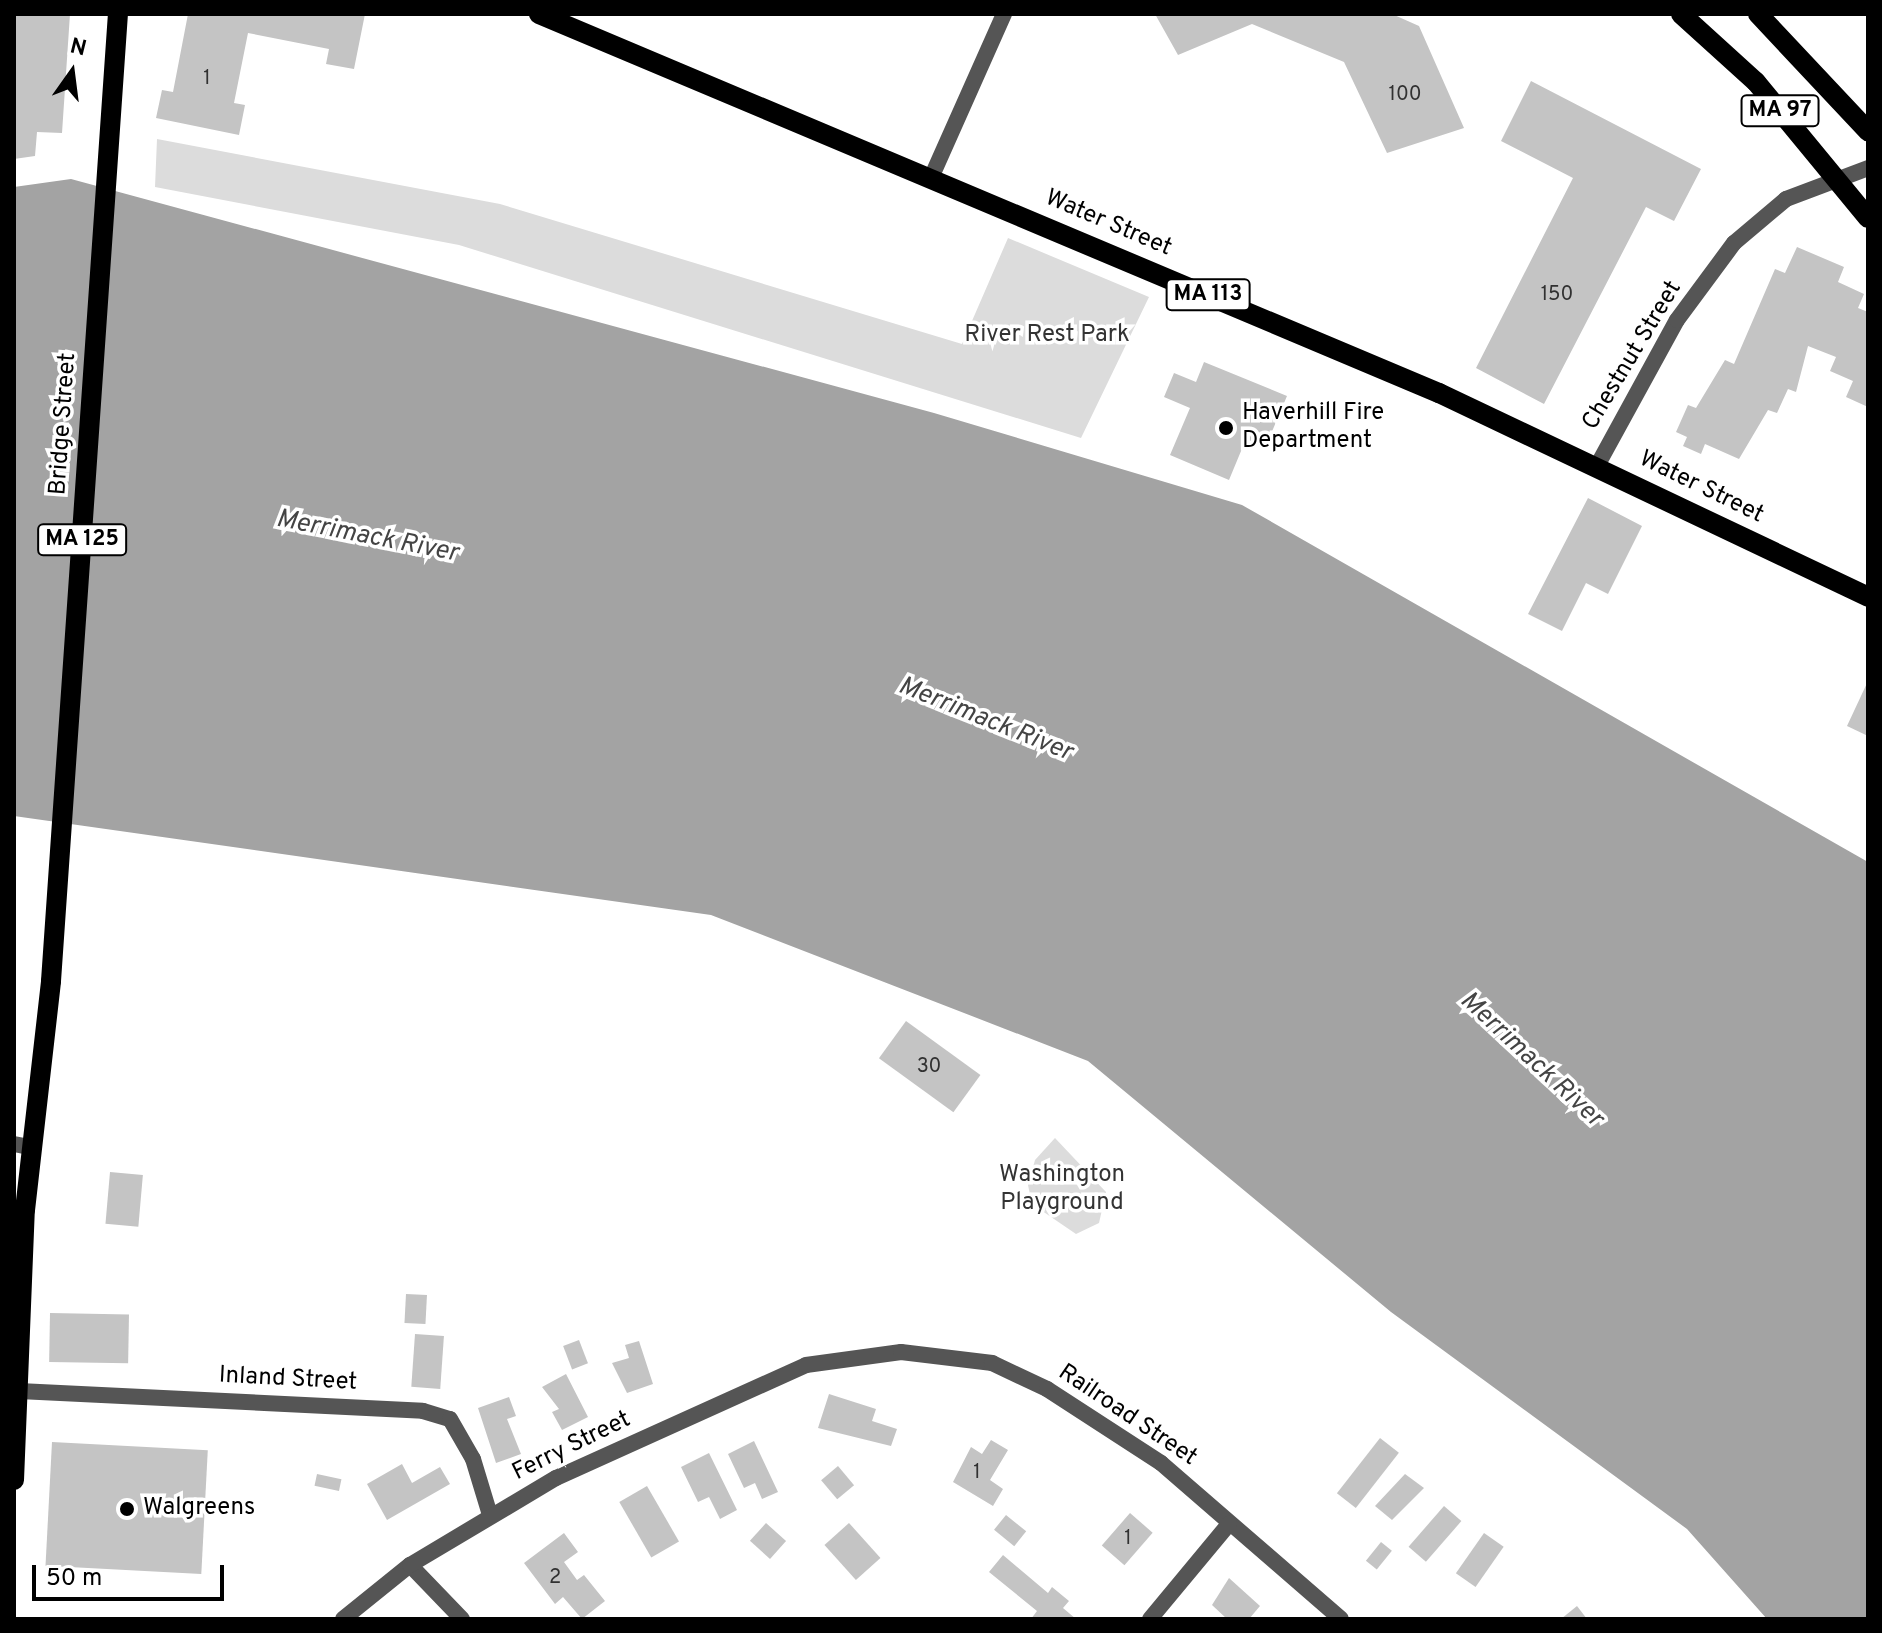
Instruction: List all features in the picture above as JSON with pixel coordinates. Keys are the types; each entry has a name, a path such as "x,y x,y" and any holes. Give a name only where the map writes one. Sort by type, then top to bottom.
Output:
{"main road":[{"name":"Bridge Street","path":"22,1146 51,981 118,14"},
{"name":"Water Street","path":"539,14 1439,393 1868,597"},
{"name":"MA 97","path":"1681,14 1756,82 1868,218"},
{"name":"MA 97","path":"1758,14 1868,131"},
{"name":"MA 125","path":"14,1480 19,1391 22,1146"}],"street":[{"path":"931,178 1004,14"},
{"name":"Chestnut Street","path":"1597,466 1677,320 1734,243 1786,199 1835,176 1868,168"},
{"name":"Railroad Street","path":"843,1357 939,1353 992,1363 1047,1389 1161,1463 1341,1619"},
{"name":"Ferry Street","path":"343,1619 410,1565 490,1515 731,1396 843,1357"},
{"name":"Inland Street","path":"19,1391 423,1411 450,1419 473,1459 490,1515"},
{"path":"1150,1619 1229,1524"},
{"path":"410,1565 462,1619"}],"green space":[{"name":"River Rest Park","path":"157,139 500,204 962,344 1008,238 1149,297 1081,438 459,245 155,187"},
{"name":"Washington Playground","path":"1055,1138 1106,1192 1099,1223 1076,1234 1032,1204 1028,1185 1035,1160"}],"water":[{"name":"Merrimack River","path":"71,179 934,413 1242,505 1868,862 1868,1619 1767,1619 1687,1529 1391,1312 1088,1061 711,915 14,816 14,187"}],"building":[{"path":"14,14 70,14 62,133 37,132 35,156 14,159"},
{"path":"188,14 365,14 354,69 326,64 329,49 248,33 234,103 245,105 239,135 156,118 162,90 173,92"},
{"path":"1155,14 1392,14 1419,26 1464,128 1387,153 1344,62 1252,24 1178,55"},
{"path":"1531,81 1701,169 1674,221 1646,207 1544,404 1476,368 1573,178 1501,141"},
{"path":"1797,247 1844,267 1838,282 1864,294 1858,308 1868,312 1868,407 1846,397 1853,381 1830,371 1836,357 1808,346 1796,392 1788,389 1777,413 1768,410 1739,459 1705,444 1701,454 1683,446 1687,437 1676,432 1688,405 1696,408 1725,360 1734,364 1775,269 1785,273"},
{"path":"1204,362 1287,396 1265,448 1246,439 1229,480 1170,455 1190,408 1164,397 1174,373 1196,382"},
{"path":"1588,498 1642,526 1608,594 1586,583 1562,631 1528,614"},
{"path":"1868,681 1868,736 1847,726"},
{"path":"906,1021 980,1075 953,1112 879,1058"},
{"path":"110,1172 143,1175 138,1227 105,1224"},
{"path":"406,1294 427,1295 425,1324 404,1323"},
{"path":"50,1313 129,1314 128,1363 49,1362"},
{"path":"415,1334 444,1336 440,1389 411,1387"},
{"path":"579,1340 588,1363 572,1369 563,1346"},
{"path":"639,1341 653,1384 627,1393 612,1363 629,1358 625,1345"},
{"path":"566,1374 588,1417 562,1430 552,1412 559,1409 542,1387"},
{"path":"829,1394 876,1409 872,1421 897,1429 891,1446 818,1428"},
{"path":"509,1397 516,1416 507,1419 521,1454 496,1463 478,1408"},
{"path":"1380,1438 1399,1453 1356,1508 1337,1493"},
{"path":"991,1440 1008,1450 990,1480 1003,1489 993,1506 953,1482 971,1447 982,1454"},
{"path":"754,1441 778,1492 762,1499 755,1483 744,1488 728,1454"},
{"name":"Walgreens","path":"52,1442 208,1450 201,1574 46,1566"},
{"path":"709,1453 737,1510 720,1519 709,1497 698,1502 681,1467"},
{"path":"402,1464 412,1483 440,1467 450,1484 387,1520 367,1484"},
{"path":"838,1466 854,1485 837,1499 821,1480"},
{"path":"317,1474 341,1479 339,1491 315,1486"},
{"path":"1405,1474 1424,1488 1392,1520 1375,1506"},
{"path":"647,1486 679,1541 651,1557 619,1502"},
{"path":"1444,1506 1461,1521 1426,1562 1409,1547"},
{"path":"1130,1513 1153,1533 1124,1565 1102,1545"},
{"path":"1006,1515 1026,1531 1014,1546 994,1530"},
{"path":"766,1523 786,1541 770,1559 750,1541"},
{"path":"849,1523 880,1558 856,1580 824,1545"},
{"path":"564,1533 578,1552 564,1562 577,1580 584,1575 605,1601 582,1619 563,1597 555,1604 524,1563"},
{"path":"1484,1533 1504,1547 1476,1587 1456,1573"},
{"path":"1381,1542 1392,1551 1377,1569 1366,1561"},
{"path":"1003,1555 1048,1593 1052,1587 1069,1601 1063,1608 1076,1619 1031,1619 1037,1611 989,1572"},
{"path":"1229,1578 1260,1606 1249,1619 1227,1619 1212,1605"},
{"path":"1577,1606 1587,1619 1561,1619"}],"place":[{"name":"Haverhill Fire Department","path":"1226,428"},
{"name":"Walgreens","path":"127,1509"}]}
